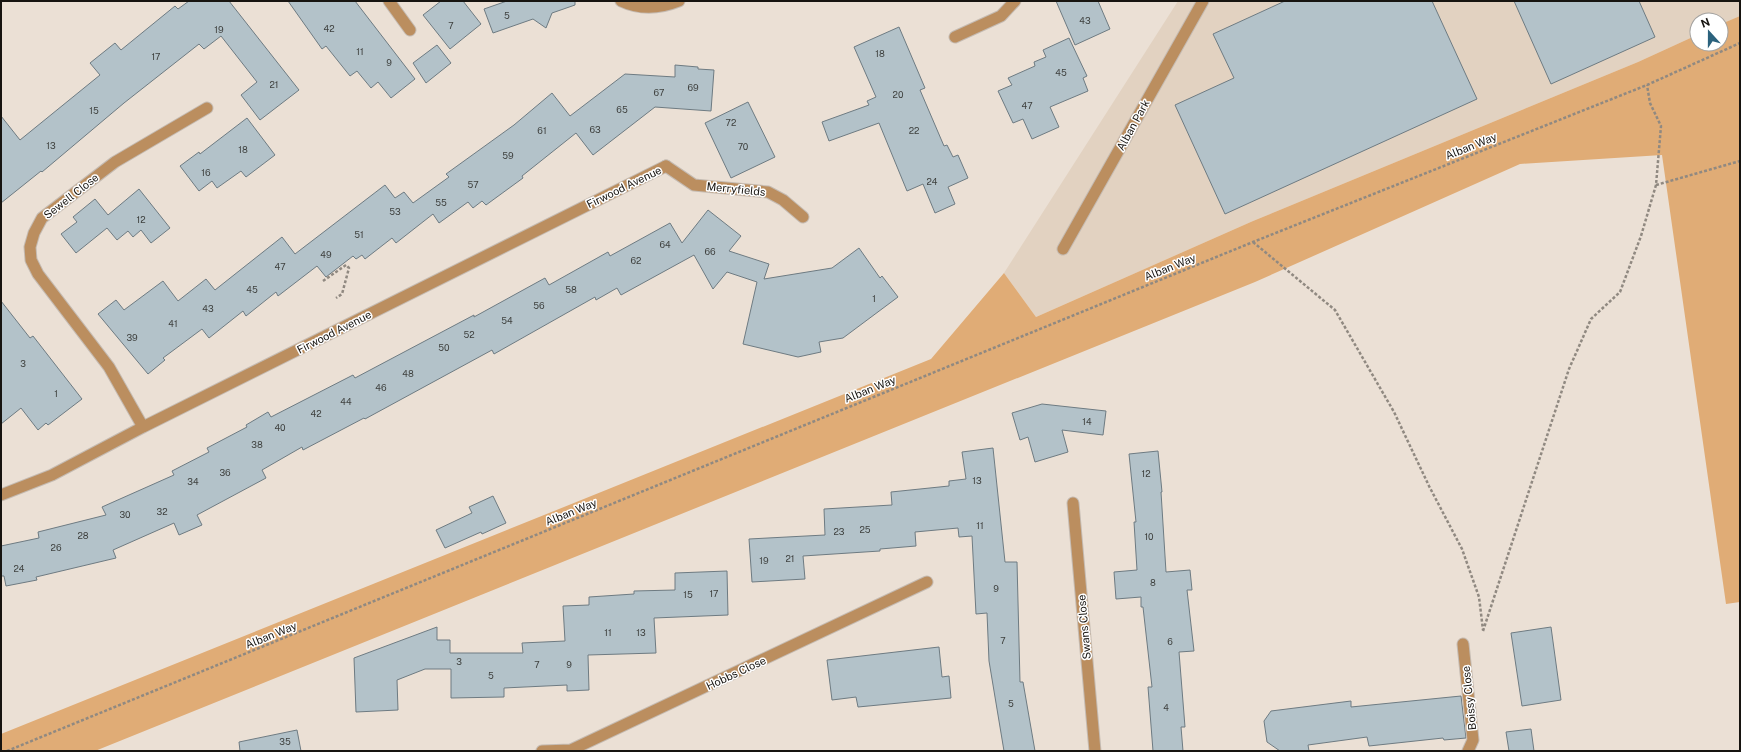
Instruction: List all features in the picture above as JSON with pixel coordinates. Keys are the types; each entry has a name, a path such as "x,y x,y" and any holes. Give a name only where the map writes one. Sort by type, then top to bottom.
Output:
{"street":[{"path":"389,1 410,30"},
{"path":"621,1 631,6 652,8 678,1"},
{"path":"954,38 1001,16 1015,1"},
{"name":"Alban Park","path":"1063,249 1203,1"},
{"name":"Sewell Close","path":"143,427 109,367 38,274 31,260 30,247 34,233 42,218 115,162 207,108"},
{"name":"Firwood Avenue","path":"1,495 52,475 143,427 666,166"},
{"name":"Merryfields","path":"666,166 694,185 768,192 783,200 803,217"},
{"name":"Swans Close","path":"1073,503 1095,751"},
{"name":"Hobbs Close","path":"542,751 570,750 927,582"},
{"name":"Boissy Close","path":"1463,644 1473,740 1468,751"}],"path":[{"name":"Alban Way","path":"7,751 1253,242 1647,85 1740,43"},
{"path":"1253,242 1335,310 1394,412 1429,486 1462,549 1479,597 1483,631 1569,369 1591,319 1620,292 1641,236 1656,185 1662,126 1650,103 1647,85"},
{"path":"1656,185 1740,161"},
{"path":"323,281 346,265 348,268 342,294 336,298"}],"shaded area":[{"path":"1178,1 1740,1 1740,16 1729,21 1729,12 1689,12 1689,39 1638,62 1253,221 1036,317 1004,273"},
{"path":"1740,16 1740,602 1726,604 1662,155 1520,164 1255,282 95,751 1,751 1,734 931,359 1004,273 1036,317 1253,221 1638,62 1689,39 1689,52 1729,52 1729,21"}],"building":[{"path":"189,1 229,1 299,90 260,120 241,95 257,82 221,36 204,49 199,44 124,103 42,172 41,171 1,203 1,116 20,140 100,75 90,63 115,43 121,50 175,6 178,9"},
{"path":"288,1 355,1 415,79 391,98 378,82 371,88 357,71 350,76 326,46 322,49"},
{"path":"441,1 463,1 481,24 450,49 423,15"},
{"path":"507,1 575,1 575,5 552,13 546,28 533,19 493,33 484,9"},
{"path":"1056,1 1098,1 1110,29 1075,45"},
{"path":"1285,1 1432,1 1477,99 1225,214 1175,105 1234,78 1213,34"},
{"path":"1514,1 1639,1 1655,37 1551,84"},
{"path":"899,27 925,88 920,90 944,146 947,145 953,157 958,155 968,178 948,187 955,204 935,213 923,184 907,191 879,123 829,141 822,122 869,105 867,101 876,97 854,47"},
{"path":"1069,38 1087,76 1083,78 1088,91 1050,107 1059,127 1032,139 1023,119 1013,123 998,91 1012,85 1008,78 1035,66 1034,62 1046,57 1043,50"},
{"path":"437,45 451,63 426,83 413,63"},
{"path":"675,65 714,70 711,111 655,107 593,155 576,133 522,176 523,178 486,205 482,201 473,208 468,202 439,223 433,214 396,243 392,238 365,259 362,255 356,259 353,256 326,277 317,266 278,296 276,292 246,316 243,311 209,338 202,329 163,358 165,360 148,374 98,314 116,300 124,310 163,281 178,301 206,279 215,290 282,237 295,254 385,185 395,198 404,192 413,203 449,177 446,174 514,125 552,93 570,116 625,74 675,77"},
{"path":"748,102 775,157 731,178 705,123"},
{"path":"247,118 275,155 246,177 241,171 217,188 212,181 199,191 180,166 199,152 200,154"},
{"path":"139,189 170,228 151,243 141,230 133,237 128,231 117,240 107,228 76,253 61,234 77,222 73,217 95,199 108,215"},
{"path":"708,210 741,236 729,251 769,264 764,279 832,268 859,248 880,278 882,276 898,297 843,338 819,342 821,352 798,357 743,344 757,282 727,272 713,289 694,255 621,295 617,288 596,300 595,297 494,354 492,350 365,419 364,418 303,450 302,447 262,470 266,478 197,515 202,525 179,535 174,523 113,550 116,558 36,577 37,580 6,586 4,576 1,576 1,546 39,538 38,532 106,515 102,507 174,475 172,471 209,452 207,448 247,427 246,425 268,412 271,417 353,375 355,378 474,315 474,317 545,278 549,285 608,252 610,256 670,223 682,243"},
{"path":"1,301 30,338 33,336 82,399 48,425 46,423 38,430 21,408 1,424"},
{"path":"1042,404 1106,411 1103,435 1062,430 1068,452 1035,462 1028,437 1020,440 1012,413"},
{"path":"993,448 1005,562 1017,562 1020,682 1023,682 1035,751 1004,751 989,661 987,613 976,614 972,536 959,537 958,528 915,532 916,546 880,549 880,551 803,556 805,579 752,582 749,539 825,535 824,509 892,505 891,492 949,486 949,481 966,479 962,452"},
{"path":"1158,451 1162,492 1166,572 1190,570 1192,590 1187,590 1194,651 1179,652 1185,727 1181,727 1183,751 1153,751 1148,687 1152,687 1143,607 1141,607 1141,597 1116,599 1114,572 1137,570 1134,522 1136,522 1129,454"},
{"path":"493,496 506,523 445,548 436,530 472,513 469,507"},
{"path":"727,571 728,615 654,618 656,653 588,655 589,690 567,691 567,685 504,688 504,697 451,698 451,669 425,669 397,680 398,710 356,712 354,658 437,627 437,640 450,640 450,653 523,653 522,643 565,641 563,606 589,605 589,597 634,594 634,591 675,590 675,573"},
{"path":"1551,627 1561,700 1522,706 1511,633"},
{"path":"939,647 942,677 949,676 951,698 858,707 856,697 832,700 827,660"},
{"path":"1461,696 1466,738 1444,740 1443,738 1369,746 1367,737 1308,745 1309,751 1280,751 1267,742 1264,721 1271,711 1351,701 1351,707"},
{"path":"1531,729 1534,751 1509,751 1506,732"},
{"path":"297,730 301,751 240,751 239,742"}]}
